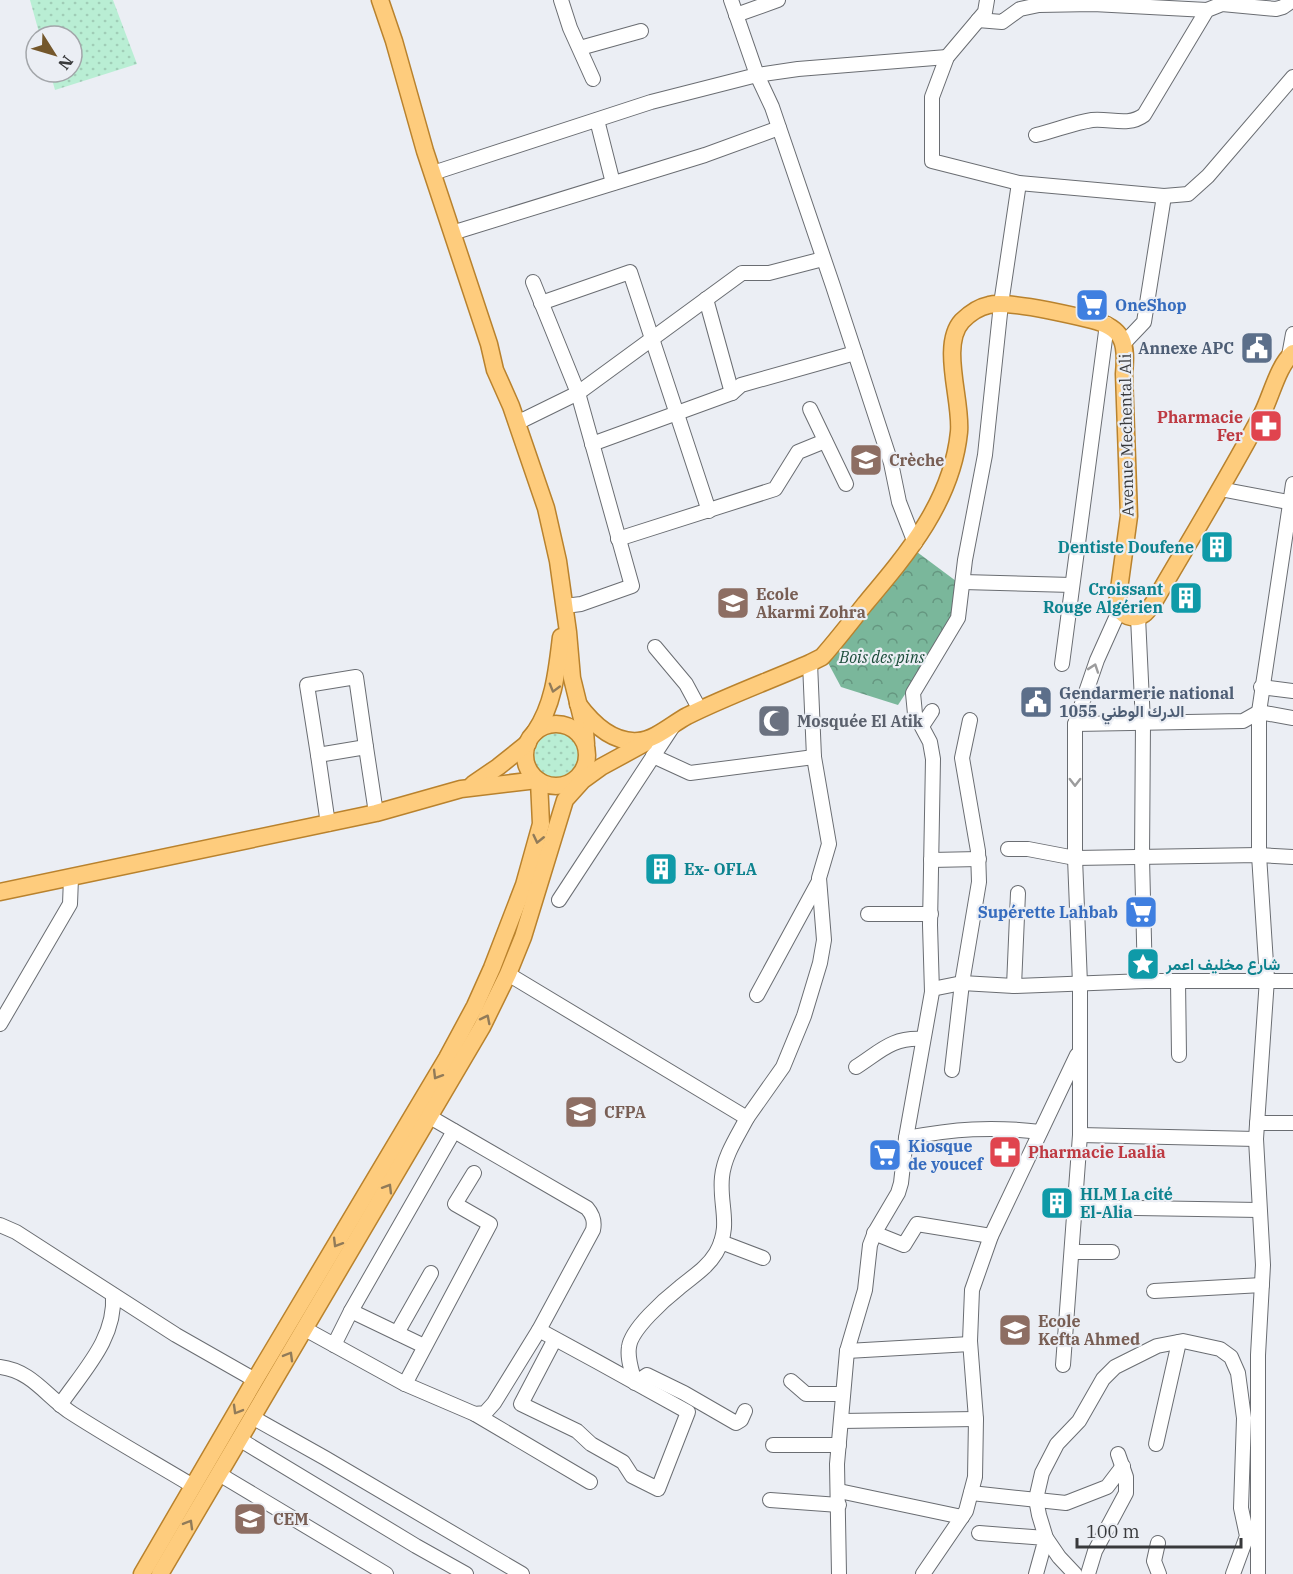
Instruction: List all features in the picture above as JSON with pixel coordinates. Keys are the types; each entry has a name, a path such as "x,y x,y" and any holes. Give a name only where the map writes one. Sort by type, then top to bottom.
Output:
{"main road":[{"path":"160,1574 482,1027 508,974 530,917 565,800 587,761 572,678 558,561 546,508 506,392 495,370 489,344 380,0"},
{"path":"565,608 557,677 543,718 530,739 526,760 528,768 538,780 547,785 564,785 641,745 676,722 810,663 826,652 915,543 932,514 949,476 957,442 959,413 952,354 954,336 963,320 989,304 1001,304 1068,314 1107,324"},
{"name":"Avenue Mechental Ali","path":"1107,324 1118,332 1124,343 1126,356 1124,374 1129,516 1118,596 1119,610"},
{"path":"1119,610 1125,616 1138,617 1145,613 1154,602 1264,411 1291,354"},
{"path":"578,704 588,717 604,731 623,740 647,739 661,732"},
{"path":"461,789 483,778 549,725 558,724 582,734 604,731"},
{"path":"565,800 583,780 601,766"},
{"path":"0,892 328,824 461,789 538,780"},
{"path":"142,1574 447,1058 475,1006 507,933 534,855 542,819 538,780"}],"street":[{"path":"561,0 593,79"},
{"path":"731,0 757,75 779,128 855,352 891,463 899,502 915,543"},
{"path":"736,15 778,0"},
{"path":"987,0 985,12 947,57 932,98 932,161 1019,183 1164,196 1188,194 1208,176 1293,77"},
{"path":"978,20 1002,22 1020,9 1039,5 1093,4 1207,10 1222,4 1276,9 1293,0"},
{"path":"1035,135 1093,120 1131,122 1139,119 1207,10"},
{"path":"580,48 640,31"},
{"path":"433,173 651,102 757,75 798,69 947,57"},
{"path":"597,120 613,183"},
{"path":"452,233 705,154 779,128"},
{"path":"839,1574 837,1464 847,1351 865,1290 870,1245 901,1183 906,1137 932,989 933,759 930,742 915,714 913,693 957,621 985,455 1001,304 1019,183"},
{"path":"1124,343 1144,322 1164,196"},
{"path":"516,422 578,393 742,273 770,273 823,259"},
{"path":"541,303 630,272 710,511"},
{"path":"533,282 578,393 632,586 565,608"},
{"path":"706,299 732,393"},
{"path":"1062,664 1107,324"},
{"path":"1291,354 1293,334"},
{"path":"592,444 732,393 741,385 855,352"},
{"path":"810,409 846,484"},
{"path":"618,539 775,489 798,452 825,441"},
{"path":"1258,1574 1258,1355 1262,1285 1256,1139 1267,979 1258,855 1259,712 1293,484"},
{"path":"1220,489 1291,502"},
{"path":"963,582 1072,585"},
{"path":"1063,1365 1080,1135 1080,984 1075,858 1075,724 1097,660 1119,610"},
{"path":"1138,617 1143,723 1142,858 1145,981"},
{"path":"655,647 686,684 700,710"},
{"path":"757,995 819,880 829,844 814,757 810,663"},
{"path":"328,824 307,685 356,677 376,813"},
{"path":"1261,687 1293,691"},
{"path":"922,726 932,711"},
{"path":"1075,724 1244,722 1259,712 1293,718"},
{"path":"952,1070 962,983 979,882 979,860 962,758 970,720"},
{"path":"559,900 676,722"},
{"path":"318,755 366,747"},
{"path":"654,756 690,773 814,757"},
{"path":"1008,849 1028,849 1075,858 1258,855 1293,857"},
{"path":"931,860 979,860"},
{"path":"0,1024 70,904 71,878"},
{"path":"635,1383 629,1359 629,1345 636,1330 676,1290 706,1267 721,1242 726,1227 723,1168 731,1147 747,1118 783,1067 804,1016 824,940 819,880"},
{"path":"1014,986 1018,893"},
{"path":"868,914 931,914"},
{"path":"508,974 747,1118"},
{"path":"932,989 962,983 1014,986 1145,981 1267,979 1293,981"},
{"path":"1179,981 1179,1054"},
{"path":"856,1067 894,1042 907,1038 923,1039"},
{"path":"923,1574 962,1517 975,1477 976,1419 970,1344 972,1290 992,1236 1079,1050"},
{"path":"430,1117 587,1209 595,1222 593,1230 538,1330 490,1409 485,1413 475,1414"},
{"path":"1257,1123 1293,1123"},
{"path":"906,1137 950,1130 995,1128 1040,1132"},
{"path":"334,1346 351,1311 454,1131"},
{"path":"1080,1135 1256,1139"},
{"path":"405,1384 490,1224 455,1204 474,1173"},
{"path":"1075,1207 1259,1210"},
{"path":"874,1233 904,1245 917,1224 992,1236"},
{"path":"0,1226 16,1232 113,1295 255,1380"},
{"path":"721,1242 763,1258"},
{"path":"1072,1252 1112,1252"},
{"path":"397,1333 431,1273"},
{"path":"1154,1291 1262,1285"},
{"path":"60,1405 106,1337 113,1316 113,1295"},
{"path":"351,1311 424,1346"},
{"path":"305,1329 405,1384 475,1414 590,1482"},
{"path":"538,1330 555,1339 688,1412 658,1489 632,1476 623,1462 591,1444 577,1431 521,1404 555,1339"},
{"path":"1156,1443 1179,1342"},
{"path":"1075,1574 1046,1538 1036,1499 1042,1473 1057,1444 1079,1421 1103,1378 1115,1366 1158,1346 1179,1342 1220,1349 1231,1357 1238,1373 1244,1418 1241,1508 1247,1536 1233,1574"},
{"path":"847,1351 970,1344"},
{"path":"0,1367 12,1369 29,1377 71,1413 193,1486"},
{"path":"635,1383 647,1375 684,1392 736,1424 741,1420 745,1411"},
{"path":"791,1381 806,1394 843,1394"},
{"path":"252,1417 522,1574"},
{"path":"841,1421 976,1419"},
{"path":"239,1439 466,1574"},
{"path":"773,1445 839,1445"},
{"path":"970,1493 1066,1503 1107,1487 1120,1460 1126,1477 1126,1493 1095,1551 1088,1574"},
{"path":"219,1474 386,1574"},
{"path":"839,1491 962,1517"},
{"path":"1242,1496 1258,1495"},
{"path":"770,1500 839,1505"},
{"path":"979,1533 1046,1538"},
{"path":"1036,1574 1046,1538"},
{"path":"1158,1543 1154,1561 1159,1574"}],"green space":[{"path":"30,0 113,0 137,64 84,81 84,24 37,24"},
{"path":"53,84 74,84 55,90"},
{"name":"Bois des pins","path":"917,552 956,581 952,622 898,705 841,687 826,659"},
{"path":"557,733 573,740 580,756 573,772 557,779 541,772 534,756 541,740"}],"place":[{"name":"OneShop","path":"1092,305"},
{"name":"Annexe APC","path":"1257,348"},
{"name":"Pharmacie Fer","path":"1266,426"},
{"name":"Crèche","path":"866,460"},
{"name":"Dentiste Doufene","path":"1217,547"},
{"name":"Croissant Rouge Algérien","path":"1186,598"},
{"name":"Ecole Akarmi Zohra","path":"733,603"},
{"name":"Gendarmerie national 1055 الدرك الوطني","path":"1036,702"},
{"name":"Mosquée El Atik","path":"774,721"},
{"name":"Ex- OFLA","path":"661,869"},
{"name":"Supérette Lahbab","path":"1141,912"},
{"name":"شارع مخليف اعمر","path":"1143,964"},
{"name":"CFPA","path":"581,1112"},
{"name":"Pharmacie Laalia","path":"1005,1152"},
{"name":"Kiosque de youcef","path":"885,1155"},
{"name":"HLM La cité El-Alia","path":"1057,1203"},
{"name":"Ecole Kefta Ahmed","path":"1015,1330"},
{"name":"CEM","path":"250,1519"}]}
